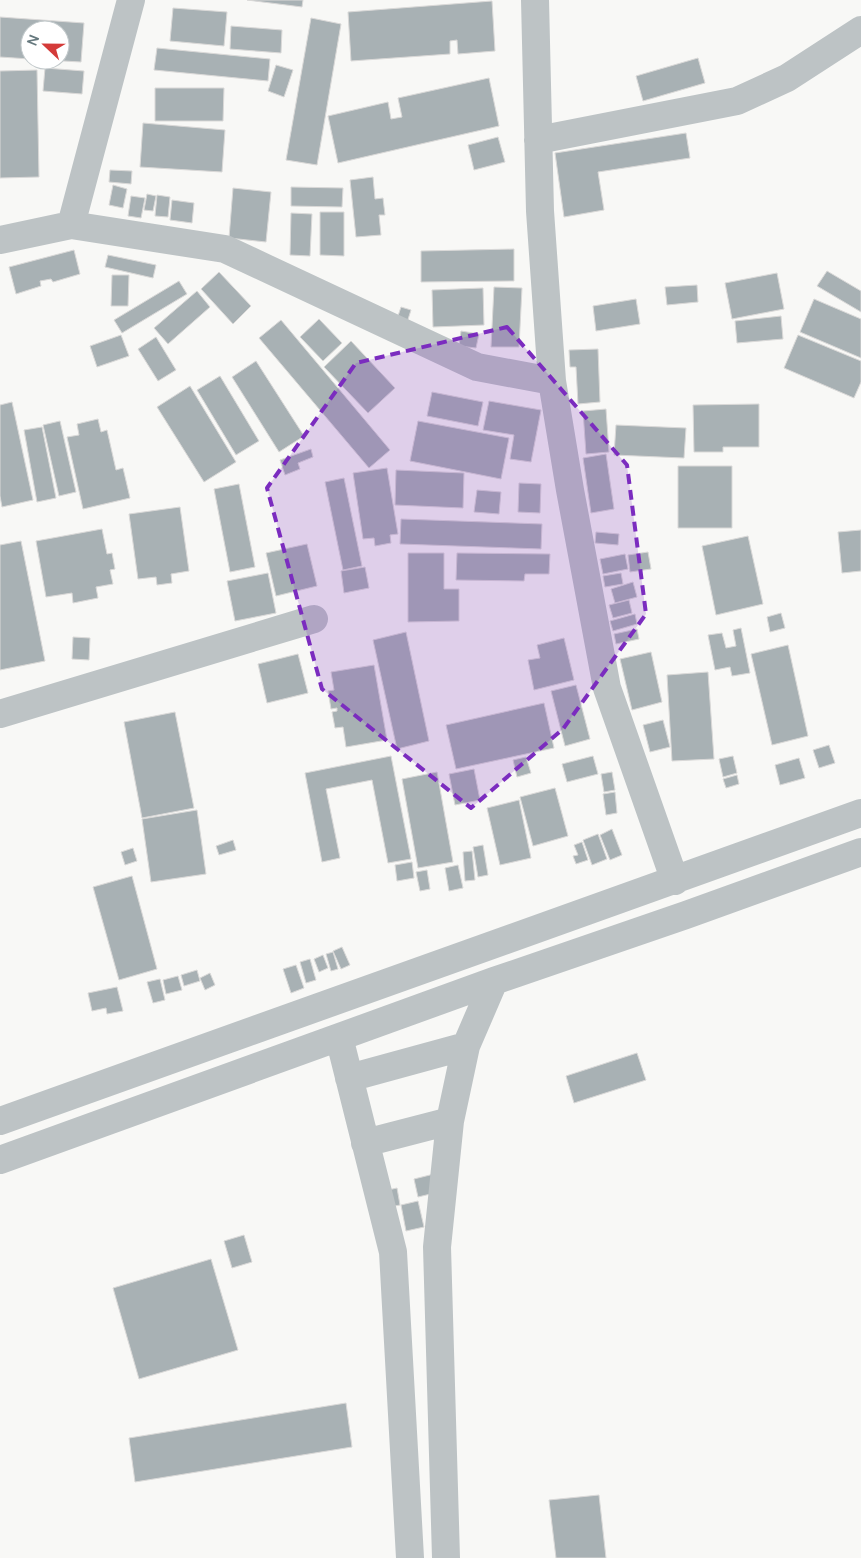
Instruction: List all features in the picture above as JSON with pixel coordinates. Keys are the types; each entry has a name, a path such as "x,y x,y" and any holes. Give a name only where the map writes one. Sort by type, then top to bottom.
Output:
{"street":[{"path":"71,225 131,0"},
{"path":"535,0 540,210 552,381 570,490 608,688 675,881"},
{"path":"538,140 737,101 787,78 861,30"},
{"path":"0,240 71,225 226,249 477,367 552,381"},
{"path":"0,714 314,619"},
{"path":"0,1121 861,813"},
{"path":"0,1160 494,980 686,915 861,852"},
{"path":"446,1558 437,1247 450,1121 466,1046 494,980"},
{"path":"339,1037 393,1252 410,1558"},
{"path":"349,1078 466,1046"},
{"path":"365,1143 450,1121"}],"highlighted area":[{"path":"507,327 627,465 646,614 563,729 471,808 322,689 267,488 356,363"}],"building":[{"path":"247,0 303,0 302,7"},
{"path":"492,1 495,51 458,54 457,40 450,41 450,54 351,61 348,12"},
{"path":"173,8 227,12 224,46 170,41"},
{"path":"0,17 42,20 20,20 20,58 0,57"},
{"path":"311,18 341,24 317,165 286,160"},
{"path":"70,22 84,23 81,62 70,61"},
{"path":"231,26 282,30 281,53 230,49"},
{"path":"157,48 270,59 268,81 154,70"},
{"path":"698,58 705,83 643,101 636,76"},
{"path":"276,65 293,70 284,97 268,91"},
{"path":"37,70 39,177 0,178 0,71"},
{"path":"45,70 84,71 82,94 43,91"},
{"path":"489,78 499,126 338,163 328,116 388,102 391,119 402,117 398,98"},
{"path":"155,88 224,88 223,121 155,121"},
{"path":"143,123 225,130 222,172 140,167"},
{"path":"686,133 690,158 598,172 604,210 564,217 555,153"},
{"path":"498,137 505,162 474,170 468,145"},
{"path":"110,170 132,171 131,184 109,182"},
{"path":"373,177 375,199 383,198 385,215 379,215 381,235 356,237 350,180"},
{"path":"113,185 127,189 123,208 109,205"},
{"path":"291,187 343,188 342,207 291,206"},
{"path":"233,188 271,192 266,242 229,238"},
{"path":"147,194 156,196 153,211 144,210"},
{"path":"157,195 170,197 168,217 155,216"},
{"path":"131,196 145,198 141,218 128,216"},
{"path":"172,200 194,203 192,223 170,220"},
{"path":"320,212 344,212 344,256 320,255"},
{"path":"291,213 312,214 310,256 290,255"},
{"path":"514,249 514,281 421,282 421,251"},
{"path":"74,250 80,274 53,282 51,279 40,281 41,286 16,294 9,267"},
{"path":"108,255 156,265 153,278 105,267"},
{"path":"827,271 861,291 861,312 817,286"},
{"path":"219,272 251,306 233,324 201,289"},
{"path":"777,273 784,309 732,319 725,283"},
{"path":"112,275 129,275 128,306 111,306"},
{"path":"179,281 187,294 122,333 114,320"},
{"path":"697,285 698,302 667,305 665,287"},
{"path":"494,287 522,288 519,347 491,347"},
{"path":"483,288 484,325 433,327 432,290"},
{"path":"197,291 210,307 168,344 154,328"},
{"path":"636,299 640,324 596,331 593,306"},
{"path":"814,299 861,319 861,358 800,332"},
{"path":"401,307 411,310 404,332 394,328"},
{"path":"781,316 783,339 737,343 735,321"},
{"path":"319,319 342,343 323,361 300,337"},
{"path":"281,320 390,450 369,468 259,338"},
{"path":"461,331 479,334 476,348 459,346"},
{"path":"121,335 129,356 97,367 90,346"},
{"path":"798,335 861,361 861,382 854,398 784,368"},
{"path":"156,337 176,370 158,381 138,349"},
{"path":"351,341 395,388 368,413 324,367"},
{"path":"598,349 600,402 578,404 576,367 570,367 569,350"},
{"path":"256,361 304,436 279,452 232,377"},
{"path":"220,376 259,441 236,455 197,390"},
{"path":"190,386 236,462 204,482 157,407"},
{"path":"432,392 483,402 478,426 427,416"},
{"path":"489,401 541,410 531,462 510,459 514,435 483,430"},
{"path":"12,402 33,500 2,507 0,496 0,405"},
{"path":"759,404 759,447 723,447 723,452 694,452 693,405"},
{"path":"606,409 609,452 586,454 583,411"},
{"path":"98,419 101,432 107,430 116,470 123,468 130,498 83,509 67,437 79,435 77,424"},
{"path":"60,421 76,492 59,496 43,425"},
{"path":"418,421 509,438 501,479 410,461"},
{"path":"616,425 686,428 684,458 614,455"},
{"path":"42,427 56,498 37,502 24,430"},
{"path":"311,449 313,457 298,463 300,469 285,475 280,460"},
{"path":"606,454 614,509 591,513 583,458"},
{"path":"678,466 732,466 732,528 678,528"},
{"path":"387,468 398,534 390,535 391,543 375,546 374,538 363,539 353,473"},
{"path":"396,470 464,473 463,508 395,505"},
{"path":"344,478 362,566 343,570 325,482"},
{"path":"519,483 541,484 540,513 518,512"},
{"path":"239,484 255,567 230,572 214,489"},
{"path":"477,490 501,492 499,514 474,512"},
{"path":"180,507 189,571 171,574 172,583 157,585 156,577 138,579 129,514"},
{"path":"401,519 542,524 541,549 400,544"},
{"path":"102,529 107,554 112,553 115,569 110,570 113,584 96,587 98,598 73,603 72,593 46,597 36,541"},
{"path":"861,530 861,571 842,573 838,532"},
{"path":"596,532 619,534 618,545 595,543"},
{"path":"748,536 763,604 716,615 702,546"},
{"path":"21,541 45,661 0,670 0,545"},
{"path":"307,544 317,586 276,596 266,553"},
{"path":"648,552 651,569 630,572 628,555"},
{"path":"408,553 444,553 444,589 459,589 459,621 408,622"},
{"path":"457,553 550,554 549,574 525,574 524,581 456,580"},
{"path":"625,554 628,569 603,574 600,559"},
{"path":"365,567 369,588 344,593 341,571"},
{"path":"268,573 276,613 235,621 227,581"},
{"path":"621,573 623,584 605,587 603,576"},
{"path":"633,582 637,597 615,603 611,589"},
{"path":"629,600 632,613 613,618 609,605"},
{"path":"781,613 785,628 770,632 767,617"},
{"path":"635,614 637,624 613,631 610,621"},
{"path":"741,628 750,673 732,676 730,667 715,670 708,635 722,633 726,648 736,646 733,630"},
{"path":"637,629 639,639 616,644 614,634"},
{"path":"406,632 429,741 397,749 373,640"},
{"path":"73,637 90,638 89,660 72,659"},
{"path":"564,638 574,680 534,690 528,660 540,658 537,645"},
{"path":"788,645 808,736 772,745 751,654"},
{"path":"651,652 662,702 632,710 620,659"},
{"path":"298,654 308,693 267,703 258,664"},
{"path":"374,665 387,740 346,747 343,727 335,728 332,712 337,711 337,708 331,709 328,691 334,690 331,672"},
{"path":"708,672 714,759 672,761 667,675"},
{"path":"576,685 590,739 565,746 551,691"},
{"path":"544,703 554,748 456,769 446,725"},
{"path":"175,712 194,808 142,818 124,722"},
{"path":"663,720 670,747 650,752 643,725"},
{"path":"829,745 835,763 819,768 813,750"},
{"path":"391,756 411,859 388,863 372,780 326,789 340,858 322,862 305,773"},
{"path":"593,756 598,774 567,782 562,764"},
{"path":"733,756 737,773 723,777 719,759"},
{"path":"526,757 531,773 517,777 513,760"},
{"path":"799,758 805,778 780,785 775,765"},
{"path":"474,769 480,800 455,805 449,774"},
{"path":"437,772 453,862 418,868 402,779"},
{"path":"612,772 615,790 604,792 601,774"},
{"path":"737,775 739,784 726,788 723,779"},
{"path":"555,788 568,836 533,846 520,797"},
{"path":"615,792 617,813 606,815 603,794"},
{"path":"519,800 531,858 500,865 487,808"},
{"path":"197,810 206,874 151,882 142,819"},
{"path":"612,829 622,855 610,860 600,835"},
{"path":"598,834 607,859 592,865 583,840"},
{"path":"233,840 236,850 219,855 216,846"},
{"path":"582,842 588,860 576,864 573,856 578,855 574,845"},
{"path":"483,845 488,875 478,877 473,847"},
{"path":"133,848 137,861 125,865 121,852"},
{"path":"472,851 475,880 465,881 463,852"},
{"path":"412,862 414,878 397,881 395,865"},
{"path":"458,865 463,888 449,891 445,868"},
{"path":"427,870 430,889 420,891 416,872"},
{"path":"132,876 157,969 119,980 93,887"},
{"path":"342,947 350,965 341,969 333,951"},
{"path":"333,952 338,969 331,971 326,954"},
{"path":"323,955 328,968 319,972 314,959"},
{"path":"310,959 316,980 306,983 300,962"},
{"path":"296,965 304,988 291,993 283,969"},
{"path":"197,970 200,981 184,986 181,975"},
{"path":"210,973 215,985 205,990 200,978"},
{"path":"178,976 182,990 166,994 163,980"},
{"path":"160,979 165,1000 153,1003 147,982"},
{"path":"117,987 123,1011 107,1014 106,1008 92,1011 88,993"},
{"path":"637,1053 646,1080 574,1103 566,1076"},
{"path":"438,1173 443,1191 418,1197 414,1179"},
{"path":"397,1188 400,1205 373,1210 370,1194"},
{"path":"418,1201 424,1227 406,1231 401,1205"},
{"path":"244,1235 252,1262 232,1268 224,1241"},
{"path":"211,1259 238,1350 139,1379 113,1288"},
{"path":"346,1403 352,1447 135,1482 129,1438"},
{"path":"599,1495 606,1558 556,1558 549,1500"}]}
